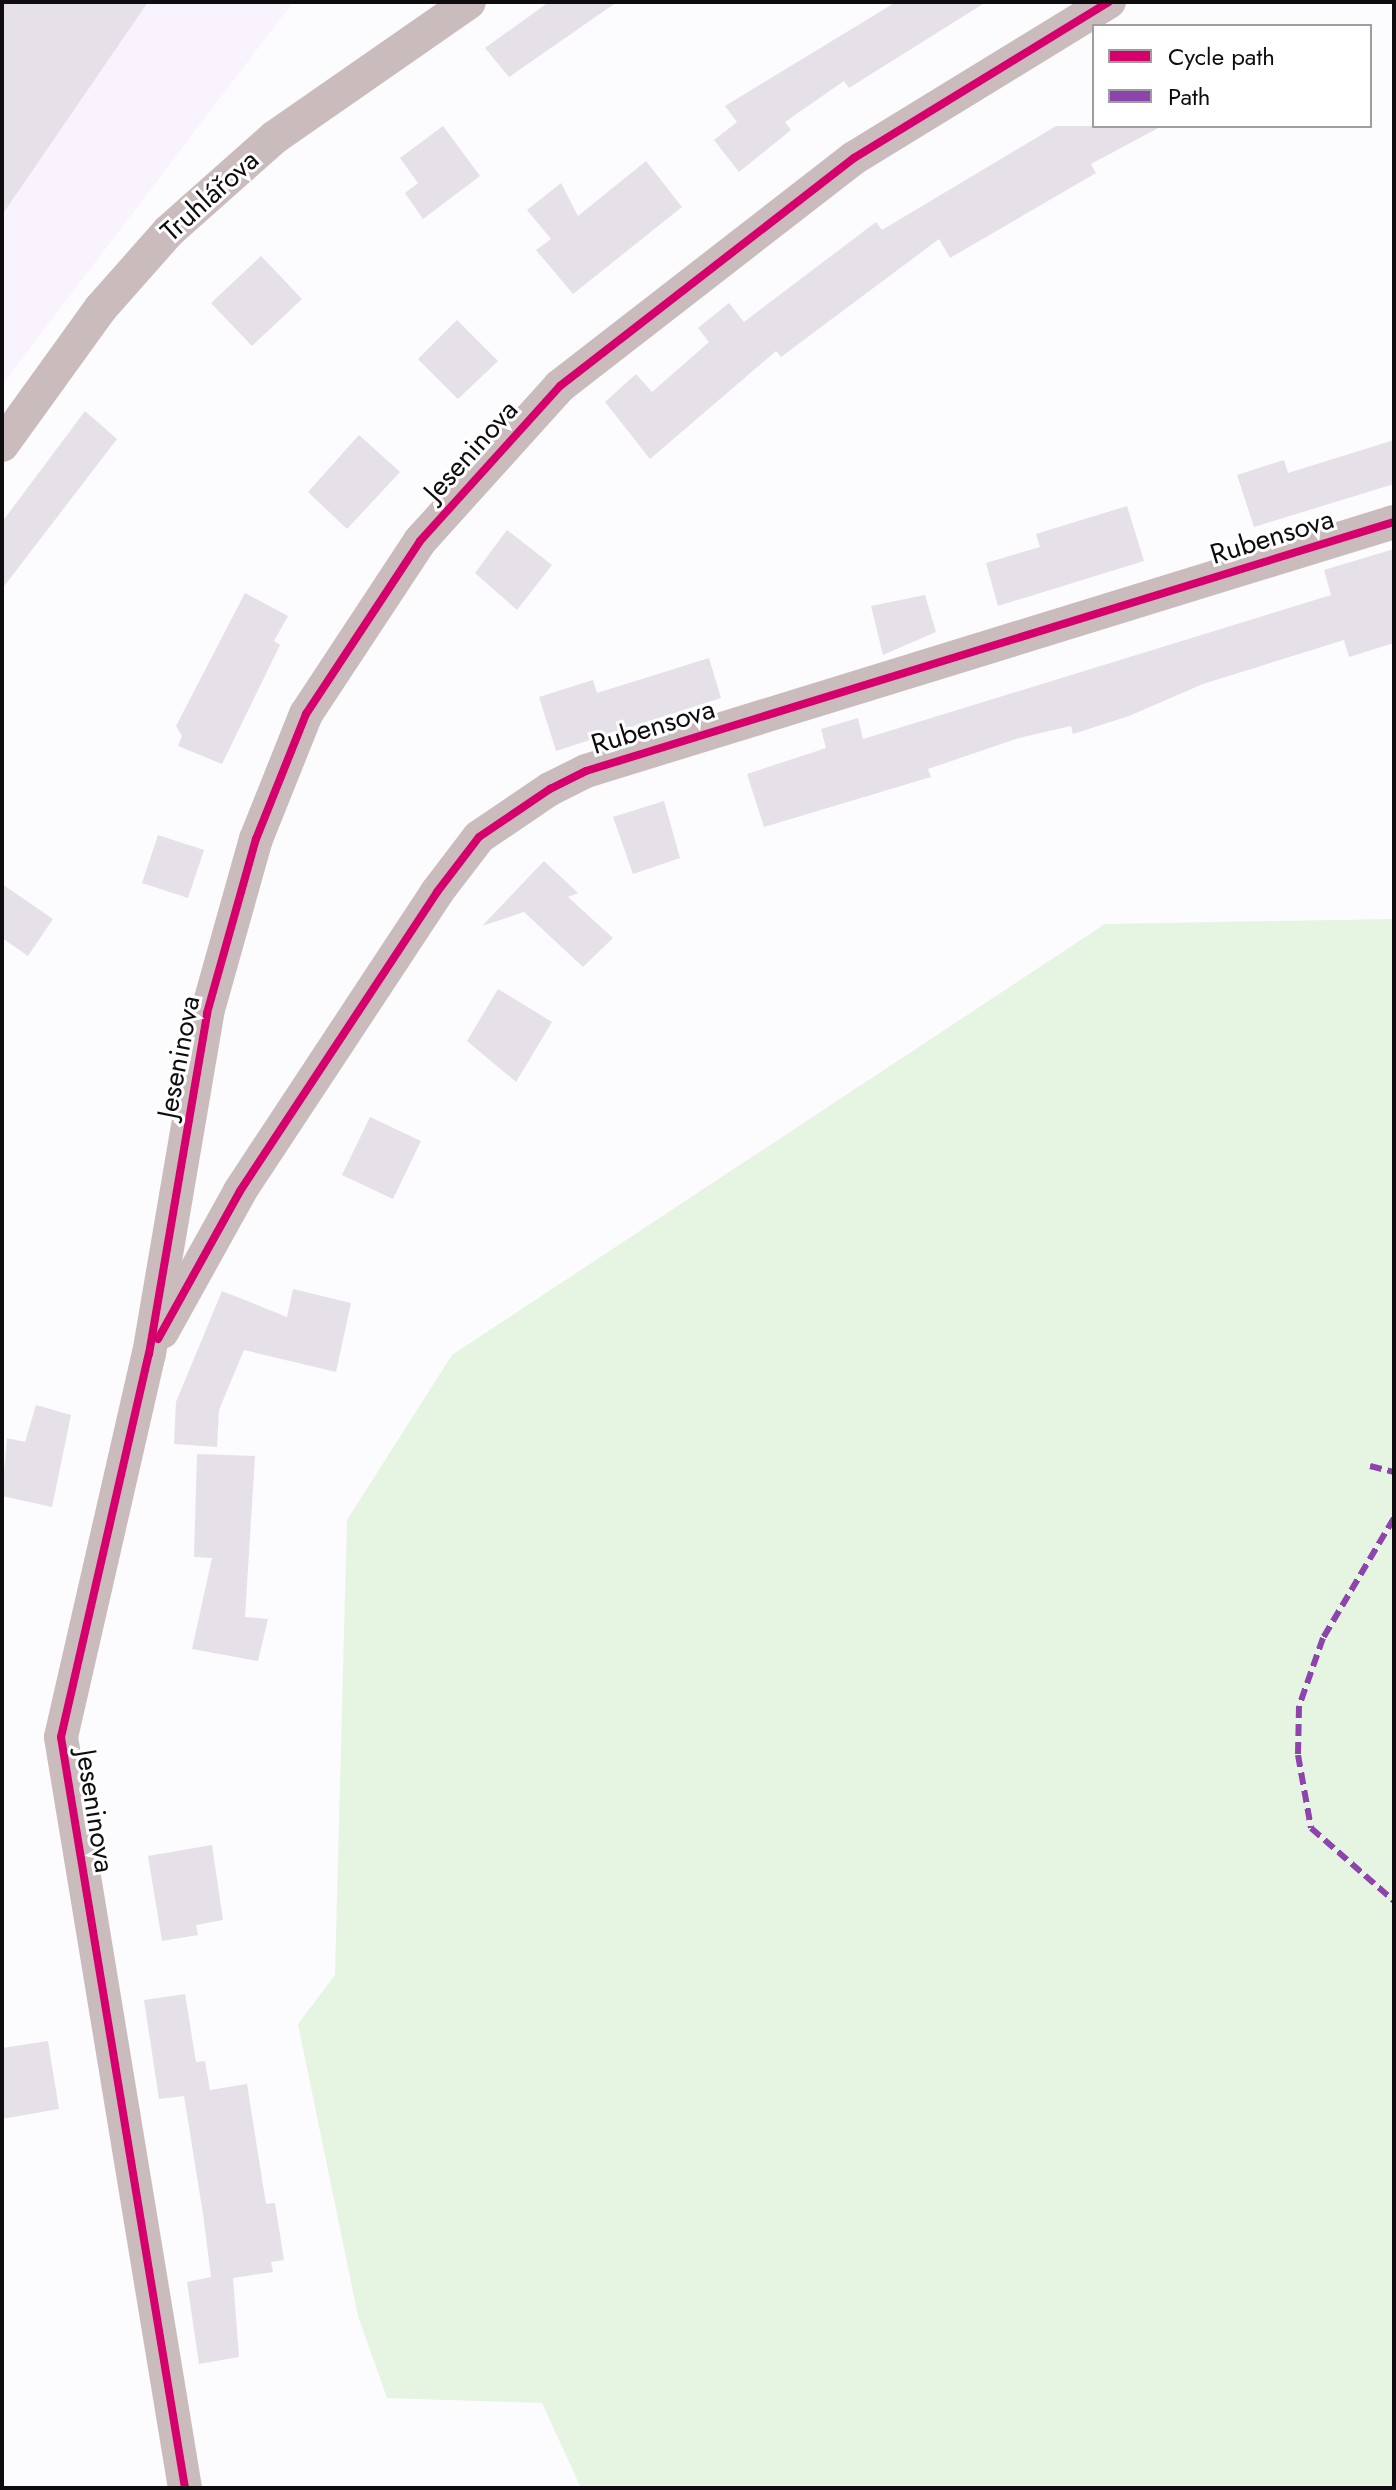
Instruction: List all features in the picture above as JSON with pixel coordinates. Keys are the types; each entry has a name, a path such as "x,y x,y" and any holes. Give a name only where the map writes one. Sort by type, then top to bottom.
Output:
{"street":[{"name":"Truhlářova","path":"2,445 100,309 169,231 275,137 469,2"},
{"name":"Jeseninova","path":"185,2488 61,1737 149,1354 207,1013 256,839 306,714 420,541 560,386 854,158 1109,2"},
{"name":"Rubensova","path":"149,1354 240,1191 437,892 479,837 550,789 586,771 1394,522"}],"shaded area":[{"path":"2,2 293,2 2,385"}],"green space":[{"path":"1394,919 1394,2488 581,2488 542,2403 387,2398 358,2316 298,2024 335,1975 347,1520 452,1355 1105,924"}],"building":[{"path":"2,2 148,2 2,215"},
{"path":"549,2 617,2 509,77 485,48"},
{"path":"896,2 986,2 849,88 844,81 785,122 791,130 739,172 714,140 737,122 725,106"},
{"path":"443,126 480,176 423,219 405,193 418,183 400,158"},
{"path":"1056,126 1158,128 1091,164 1096,173 950,258 939,239 781,357 776,351 650,459 605,402 636,374 652,392 709,342 698,328 729,303 744,322 876,222 882,230"},
{"path":"646,161 682,207 573,294 536,250 551,239 527,210 561,183 578,216"},
{"path":"261,256 302,299 252,346 211,303"},
{"path":"457,320 498,361 458,399 418,359"},
{"path":"85,411 117,439 2,589 2,522"},
{"path":"359,435 400,472 347,529 308,492"},
{"path":"1394,440 1394,484 1254,527 1237,475 1284,460 1288,473"},
{"path":"1127,506 1144,561 998,606 986,563 1040,547 1036,534"},
{"path":"507,530 552,565 517,610 475,573"},
{"path":"1394,549 1394,643 1349,657 1344,640 1203,684 1129,716 1073,734 1071,726 1019,738 928,769 931,777 764,827 747,774 826,748 821,729 858,718 863,739 1331,595 1324,570"},
{"path":"245,593 288,616 274,641 280,645 222,764 178,746 182,736 176,726"},
{"path":"925,595 936,632 883,655 871,606"},
{"path":"709,658 721,698 556,751 539,697 593,680 597,693"},
{"path":"664,801 680,858 633,874 613,817"},
{"path":"158,835 204,850 188,898 142,883"},
{"path":"544,861 578,893 568,897 613,938 583,967 524,912 482,926"},
{"path":"2,884 53,919 28,956 2,938"},
{"path":"498,989 552,1022 516,1082 467,1041"},
{"path":"370,1117 421,1141 393,1199 342,1175"},
{"path":"293,1289 351,1303 336,1372 244,1350 219,1410 217,1447 174,1444 176,1402 222,1291 287,1317"},
{"path":"36,1405 71,1415 52,1507 2,1496 7,1438 25,1442"},
{"path":"197,1454 255,1456 245,1617 268,1619 258,1661 192,1649 212,1558 194,1557"},
{"path":"212,1845 223,1920 196,1925 198,1935 162,1941 148,1856"},
{"path":"185,1994 196,2062 205,2061 210,2090 247,2084 266,2204 275,2203 284,2260 271,2262 273,2272 233,2278 239,2357 199,2364 187,2282 211,2277 203,2214 184,2096 159,2099 144,2000"},
{"path":"48,2041 59,2109 2,2119 2,2048"}],"marked path":[{"path":"1370,1466 1394,1472"},
{"path":"1394,1518 1323,1638 1299,1706 1298,1755 1311,1828 1394,1901"}],"cycle path":[{"path":"185,2488 61,1737 149,1354 207,1013 256,839 306,714 420,541 560,386 854,158 1109,2"},
{"path":"158,1339 240,1191 437,892 479,837 550,789 586,771 1394,522"}]}
